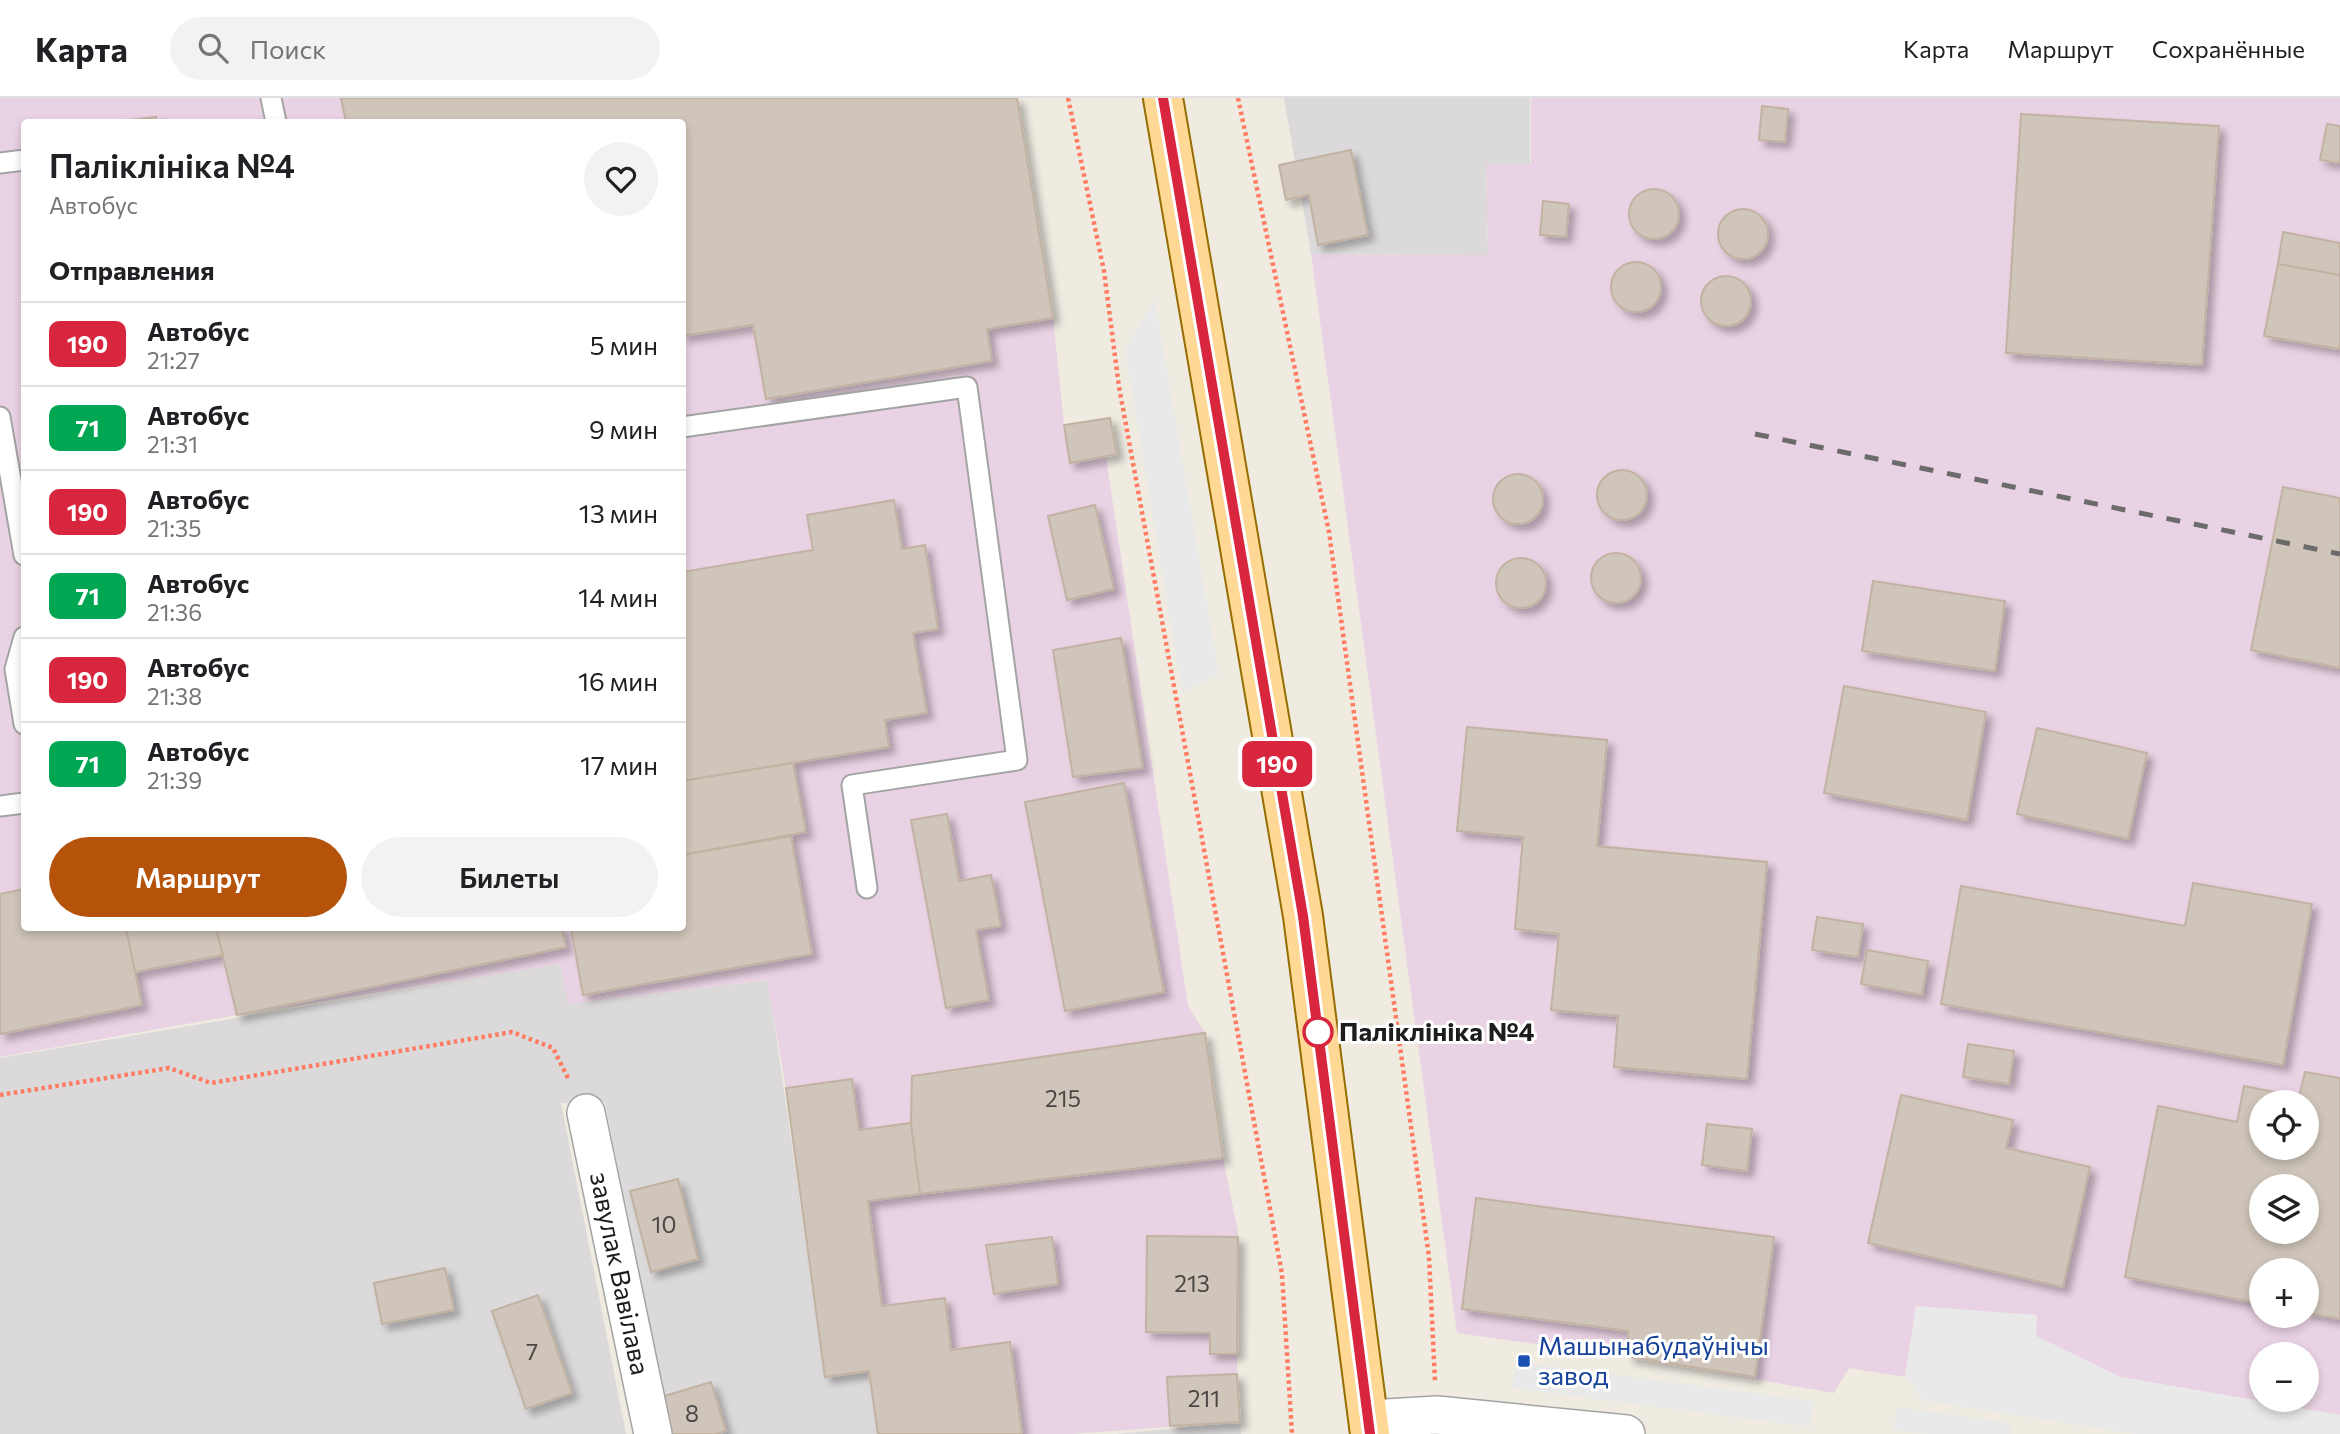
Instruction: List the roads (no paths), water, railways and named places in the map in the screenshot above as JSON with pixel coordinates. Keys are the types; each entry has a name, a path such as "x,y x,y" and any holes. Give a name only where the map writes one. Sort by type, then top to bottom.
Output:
{"main road":[{"path":"1163,98 1303,916 1369,1427"}],"street":[{"name":"завулак Вавілава","path":"586,1113 653,1434"},
{"path":"1369,1427 1437,1415 1626,1434"}],"lane":[{"path":"271,98 275,119"},
{"path":"0,163 21,160"},
{"path":"686,426 967,387 1017,760 852,785 867,888"},
{"path":"0,417 21,538"},
{"path":"21,648 15,669 21,706"},
{"path":"0,806 21,803"}],"railway":[{"path":"1755,434 2340,554"}],"place":[{"name":"Паліклініка №4","path":"1318,1032"},
{"name":"Машынабудаўнічы завод","path":"1524,1361"}]}
